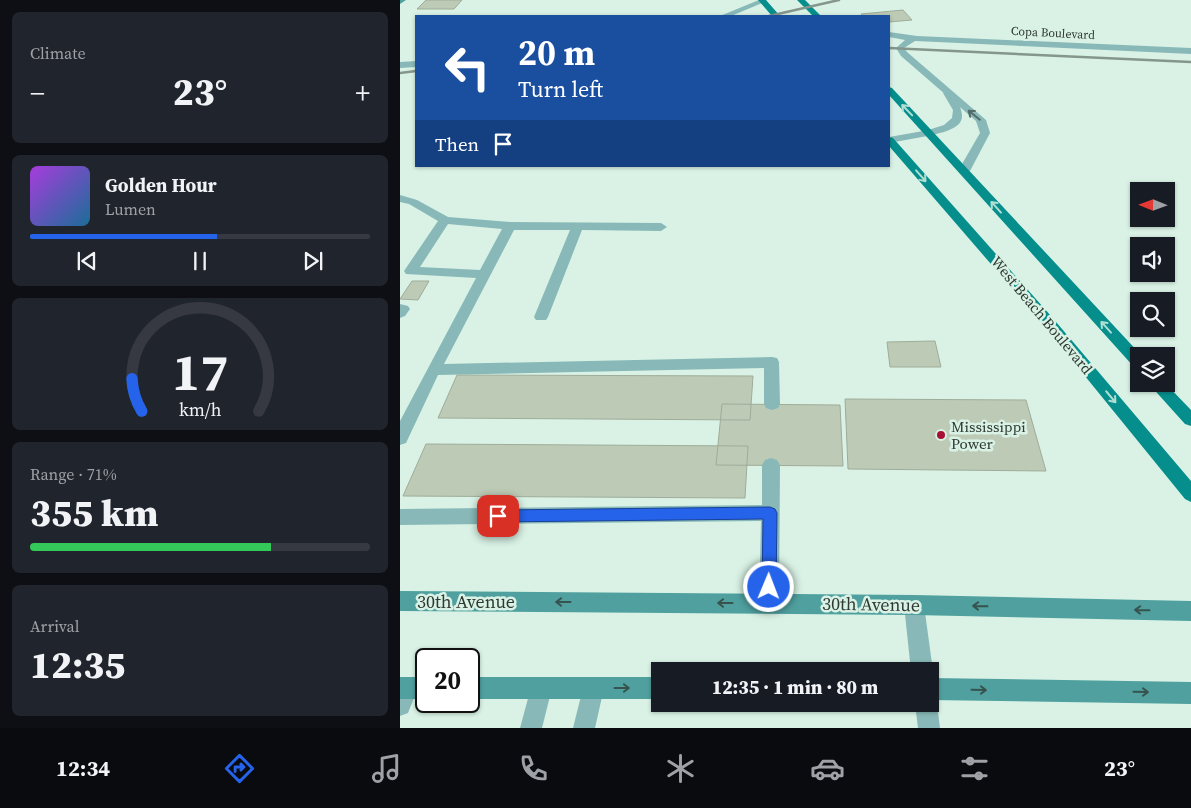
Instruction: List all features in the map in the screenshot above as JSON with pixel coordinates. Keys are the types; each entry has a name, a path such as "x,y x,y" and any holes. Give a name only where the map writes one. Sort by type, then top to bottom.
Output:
{"main road":[{"path":"801,0 815,15"},
{"path":"762,1 775,15"},
{"path":"890,91 1130,353"},
{"name":"West Beach Boulevard","path":"890,141 1040,312 1191,494"},
{"path":"1165,392 1191,420"},
{"path":"1173,401 1191,414"},
{"name":"30th Avenue","path":"400,601 914,605 1191,611"},
{"path":"480,688 651,688"},
{"path":"939,689 1191,693"}],"street":[{"path":"730,15 762,1"},
{"name":"Copa Boulevard","path":"890,35 913,39 1191,51"},
{"path":"913,39 903,44 900,48 904,54 981,120 986,133 964,171"},
{"path":"400,66 415,64"},
{"path":"890,140 948,127 957,119 958,110 948,93"},
{"path":"400,198 413,202 445,220 510,226 662,227"},
{"path":"445,220 411,271 484,274"},
{"path":"400,438 433,370 510,226"},
{"path":"541,317 578,226"},
{"path":"400,309 403,309 400,313"},
{"path":"433,370 772,362 772,404"},
{"path":"769,604 771,465"},
{"path":"400,517 770,513"},
{"path":"914,605 921,662"},
{"path":"531,728 541,688"},
{"path":"584,728 593,688"},
{"path":"927,712 928,728"}],"building":[{"path":"426,0 462,0 454,9 417,9"},
{"path":"903,10 912,20 890,22 890,15 861,14"},
{"path":"412,281 429,281 418,300 400,299"},
{"path":"935,341 941,367 890,367 887,342"},
{"path":"457,375 753,376 750,420 438,418"},
{"name":"Mississippi Power","path":"845,399 1026,400 1046,471 848,469"},
{"path":"722,404 840,405 843,466 716,465"},
{"path":"426,444 748,446 745,498 403,496"}],"railway":[{"path":"773,15 839,0"},
{"path":"890,48 1191,62"},
{"path":"400,73 415,71"}],"place":[{"name":"Mississippi Power","path":"941,435"}],"route":[{"path":"498,516 770,513 769,587"}]}
